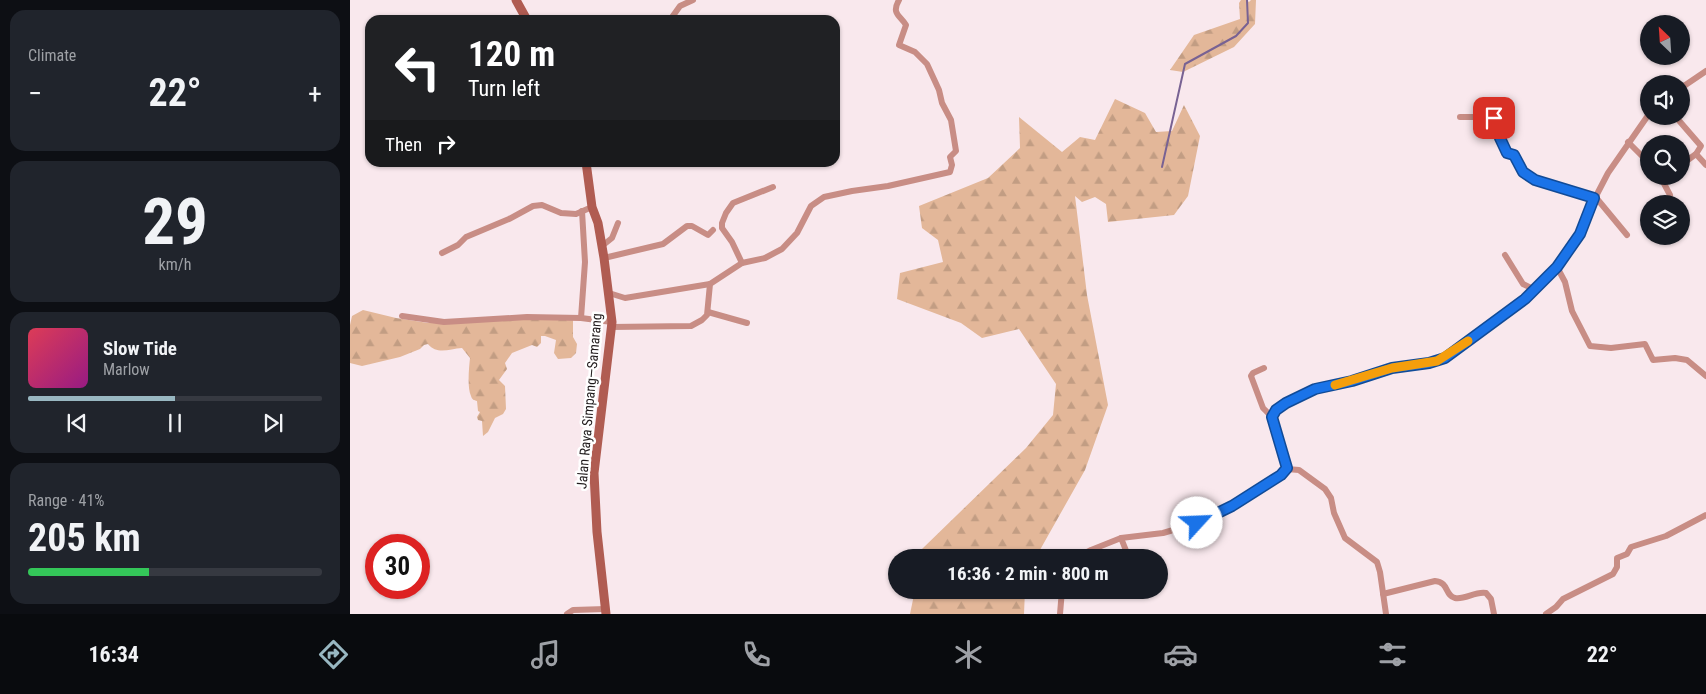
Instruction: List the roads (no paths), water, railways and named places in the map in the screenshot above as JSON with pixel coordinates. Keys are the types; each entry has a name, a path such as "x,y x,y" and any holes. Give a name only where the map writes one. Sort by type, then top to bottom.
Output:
{"main road":[{"path":"516,0 525,15"},
{"name":"Jalan Raya Simpang—Samarang","path":"587,167 592,207 598,223 604,258 612,325 594,473 596,532 605,608"}],"street":[{"path":"674,15 682,5 693,0"},
{"path":"609,293 625,298 710,284 742,263 765,258 782,250 797,232 811,206 824,197 950,172 952,165 950,157 956,151 951,120 942,103 940,91 927,64 915,52 899,45 906,25 896,11 899,0"},
{"path":"1690,82 1706,71"},
{"path":"1460,118 1493,117 1507,153 1514,155 1526,174 1535,180 1594,198 1602,203 1627,236"},
{"path":"1272,417 1276,410 1286,403 1315,389 1352,381 1392,368 1441,359 1507,314 1535,290 1557,267 1580,234 1594,198 1608,173 1641,125"},
{"path":"1683,125 1701,146 1690,159"},
{"path":"1628,142 1640,154"},
{"path":"1696,154 1706,165"},
{"path":"1666,185 1670,195"},
{"path":"742,263 732,242 722,228 726,213 733,203 773,186"},
{"path":"442,253 458,245 466,237 509,220 533,206 542,205 559,212 572,214 579,214 592,207"},
{"path":"582,212 585,262 582,318"},
{"path":"602,246 612,238 618,223"},
{"path":"604,258 663,244 687,226 694,227 706,234 713,230"},
{"path":"1504,255 1523,284 1535,290"},
{"path":"1557,267 1565,282 1572,310 1590,346 1611,348 1645,344 1654,360 1675,358 1686,360 1706,376"},
{"path":"402,316 444,322 528,317 582,318 612,325 691,326 702,320 708,312 710,284"},
{"path":"708,312 747,322"},
{"path":"1264,368 1250,376 1263,408 1272,417 1287,468"},
{"path":"1094,549 1121,538 1163,534 1197,523 1232,506 1281,475 1287,468"},
{"path":"1287,468 1299,470 1329,494 1334,513 1345,538 1377,562 1386,614"},
{"path":"1546,614 1556,607 1563,598 1613,574 1617,558 1628,554 1631,547 1666,536 1706,515"},
{"path":"1121,538 1125,549"},
{"path":"1383,594 1435,580 1443,583 1453,598 1476,593 1486,594 1491,598 1494,614"},
{"path":"1060,614 1061,599"},
{"path":"567,614 579,610 605,608"}],"waterway":[{"path":"1162,167 1185,64 1236,36 1248,23 1247,0"}]}
